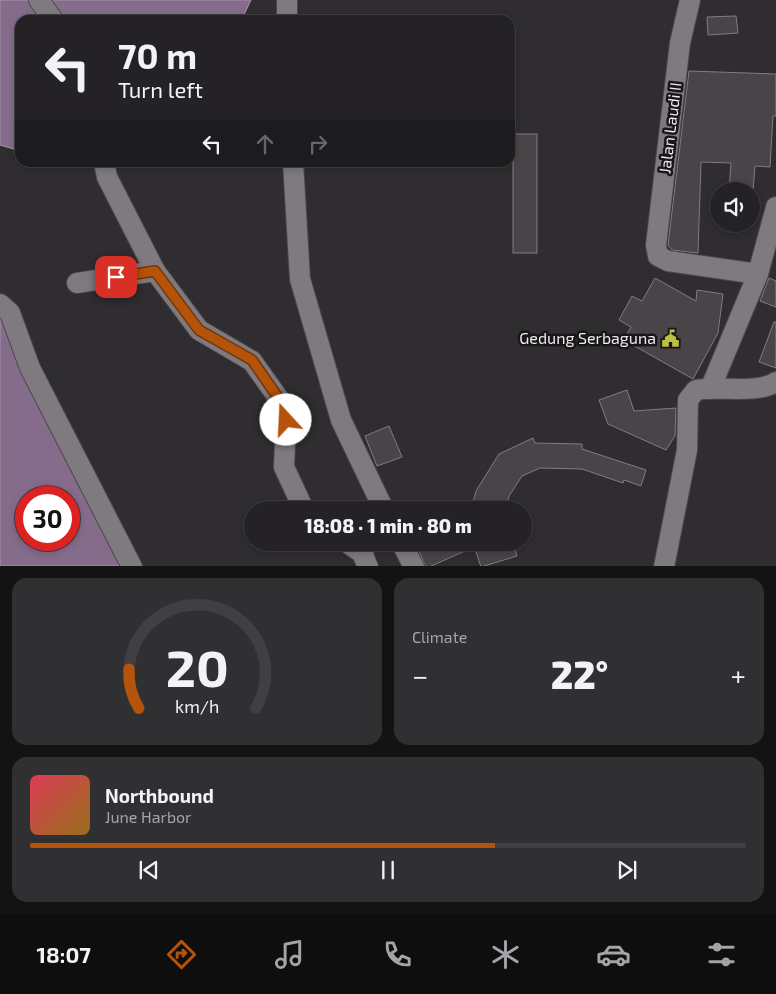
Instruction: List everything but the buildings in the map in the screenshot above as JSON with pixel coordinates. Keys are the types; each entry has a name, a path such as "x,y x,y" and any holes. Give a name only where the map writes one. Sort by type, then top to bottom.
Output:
{"street":[{"path":"39,0 50,15"},
{"path":"287,0 288,15"},
{"name":"Jalan Laudi II","path":"690,0 680,43 656,244 658,256 668,261 758,274"},
{"path":"105,167 107,177 155,271 199,330 252,360 284,406 286,420 284,467 300,501"},
{"path":"293,167 300,279 341,420 380,501"},
{"path":"711,387 758,274 776,207"},
{"path":"77,283 155,271"},
{"path":"0,304 10,313 30,368 132,566"},
{"path":"664,566 687,450 688,400 696,390 711,387 767,388 776,382"},
{"path":"405,551 414,566"}],"shaded area":[{"path":"0,0 251,0 244,15 15,15 15,150 0,145"},
{"path":"0,310 128,566 0,566"}],"place":[{"name":"Gedung Serbaguna","path":"670,338"}],"route":[{"path":"116,277 155,271 199,330 252,360 284,406 286,420"}]}
